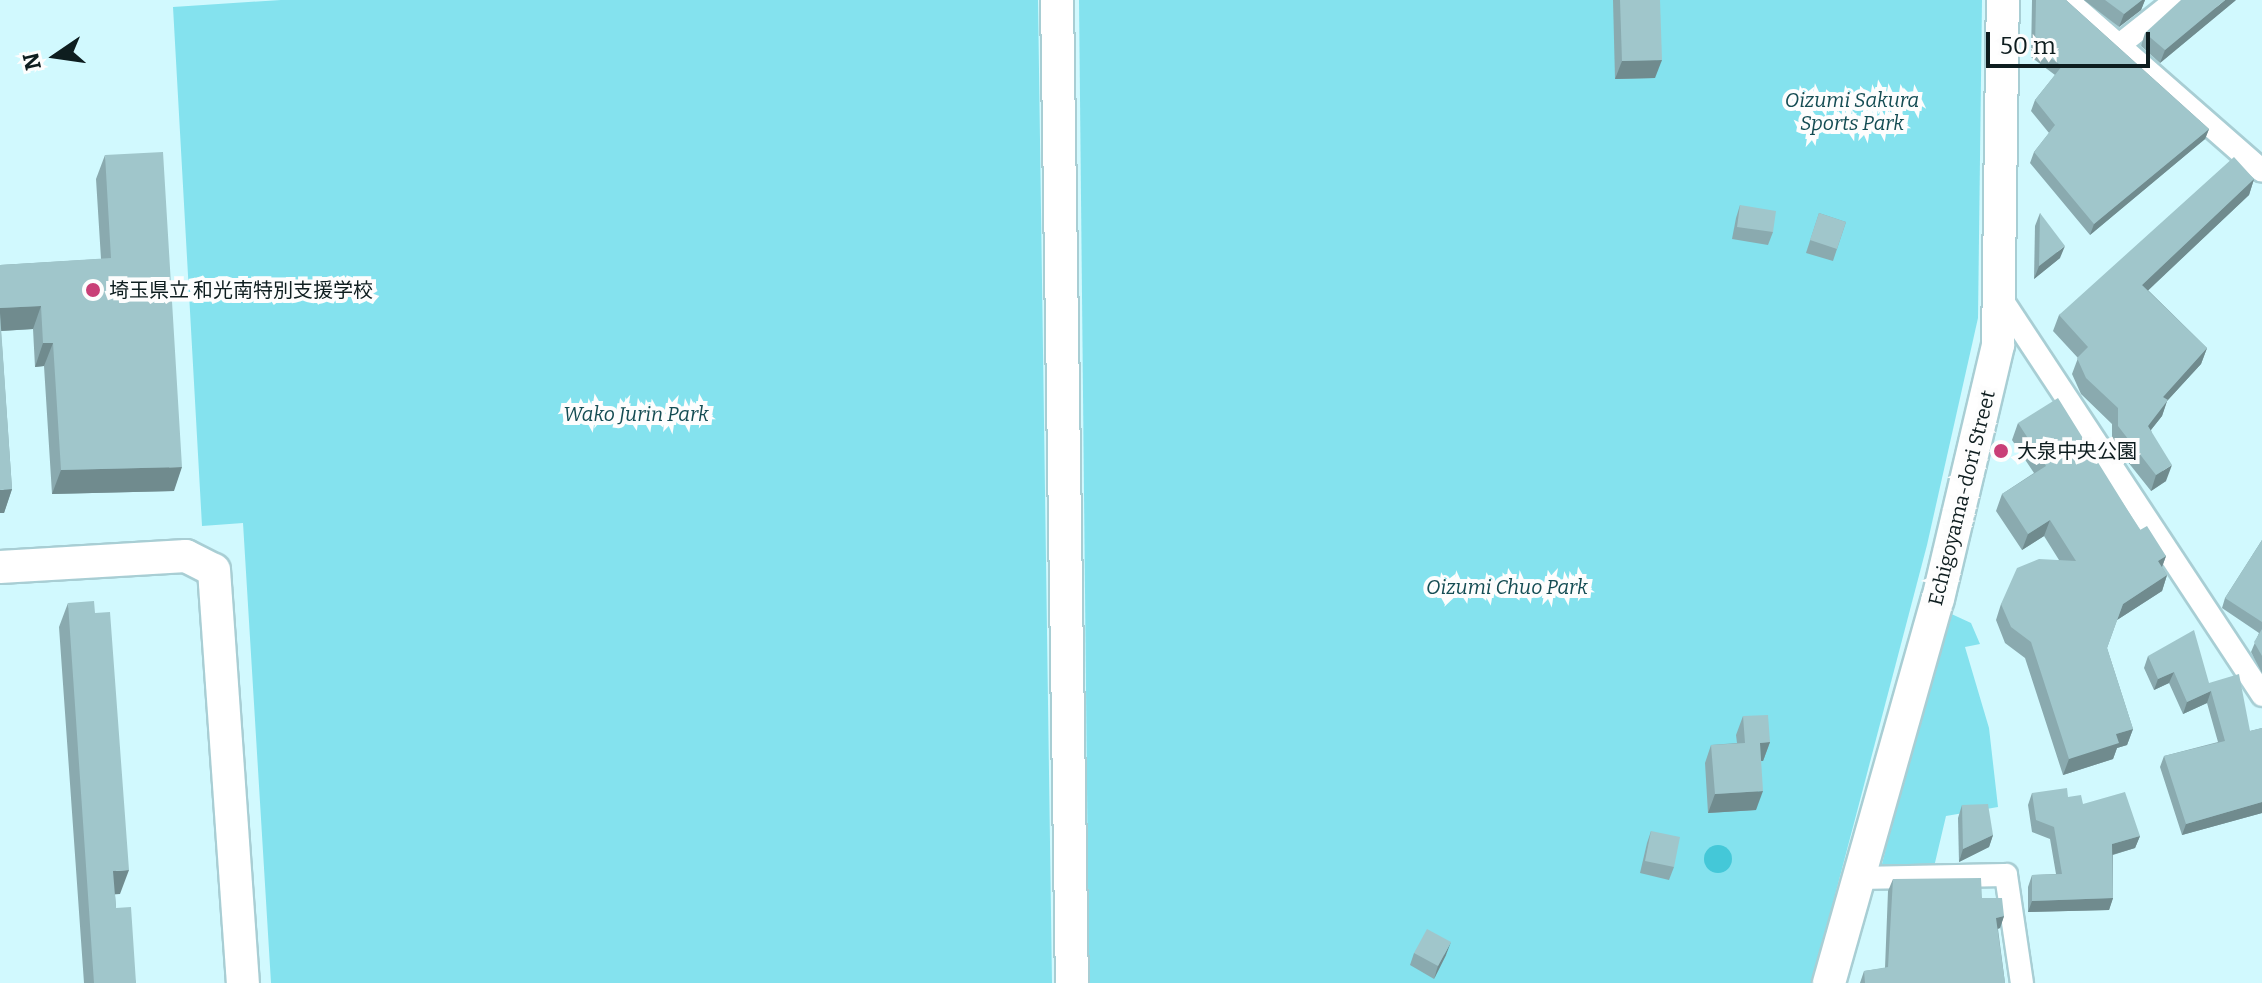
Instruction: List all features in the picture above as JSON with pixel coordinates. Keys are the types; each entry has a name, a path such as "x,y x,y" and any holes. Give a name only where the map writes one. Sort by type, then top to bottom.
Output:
{"street":[{"path":"1057,0 1072,983"},
{"name":"Echigoyama-dori Street","path":"1829,983 1978,441 2002,300 2003,0"},
{"path":"2067,0 2262,171"},
{"path":"2118,46 2176,0"},
{"path":"2002,300 2262,695"},
{"path":"0,567 186,556 214,570 243,983"},
{"path":"1859,878 2006,875 2022,983"}],"green space":[{"name":"Wako Jurin Park","path":"281,0 1038,0 1052,983 271,983 243,523 202,526 173,7"},
{"name":"Oizumi Chuo Park","path":"1079,0 1982,0 1978,318 1927,545 1812,983 1089,983"},
{"path":"1945,611 1971,623 1980,644 1965,647 1989,728 1998,807 1946,816 1934,867 1881,868"}],"shaded area":[{"path":"1718,845 1728,849 1732,859 1728,869 1718,873 1708,869 1704,859 1708,849"}],"building":[{"path":"1620,0 1660,0 1662,60 1622,61"},
{"path":"2036,0 2066,0 2209,129 2094,224 2034,152 2055,125 2035,100 2062,66 2035,47"},
{"path":"2105,0 2142,0 2124,14"},
{"path":"2181,0 2225,0 2165,50 2145,33"},
{"path":"163,152 182,467 61,470 53,343 43,343 41,306 0,308 0,265 111,258 105,155"},
{"path":"2234,157 2254,179 2142,285 2207,348 2163,397 2168,400 2148,426 2172,465 2156,475 2118,426 2118,408 2086,378 2077,358 2088,347 2059,315"},
{"path":"1740,205 1776,211 1773,232 1737,227"},
{"path":"1819,213 1846,222 1837,249 1810,240"},
{"path":"2040,213 2065,246 2039,266"},
{"path":"0,313 12,489 0,490"},
{"path":"2058,398 2140,530 2147,526 2166,556 2158,561 2167,575 2123,604 2107,648 2133,729 2116,734 2119,743 2069,759 2031,642 2011,627 2001,604 2017,568 2039,559 2076,561 2050,520 2028,534 2002,494 2046,466 2018,423"},
{"path":"2262,540 2262,622 2225,598"},
{"path":"94,601 95,613 110,612 129,870 113,871 116,908 131,907 136,983 94,983 68,603"},
{"path":"2262,629 2262,656 2254,642"},
{"path":"2194,630 2209,683 2239,674 2250,731 2262,728 2262,802 2186,824 2164,756 2225,741 2211,691 2187,702 2174,672 2158,679 2148,656"},
{"path":"1768,715 1770,742 1760,743 1763,791 1715,794 1711,745 1745,743 1743,716"},
{"path":"2067,788 2068,797 2081,795 2083,804 2125,792 2140,836 2112,844 2113,898 2032,901 2032,875 2062,874 2054,827 2036,820 2032,793"},
{"path":"1988,804 1993,835 1963,849 1962,805"},
{"path":"1651,831 1680,837 1674,867 1645,861"},
{"path":"1981,878 1982,898 2002,898 2004,916 1996,918 2005,983 1865,983 1864,971 1888,967 1893,879"},
{"path":"1427,929 1451,942 1438,966 1414,953"}],"place":[{"name":"埼玉県立 和光南特別支援学校","path":"93,290"},
{"name":"大泉中央公園","path":"2001,451"}],"park label":[{"name":"Oizumi Sakura Sports Park","path":"1852,112"}]}
